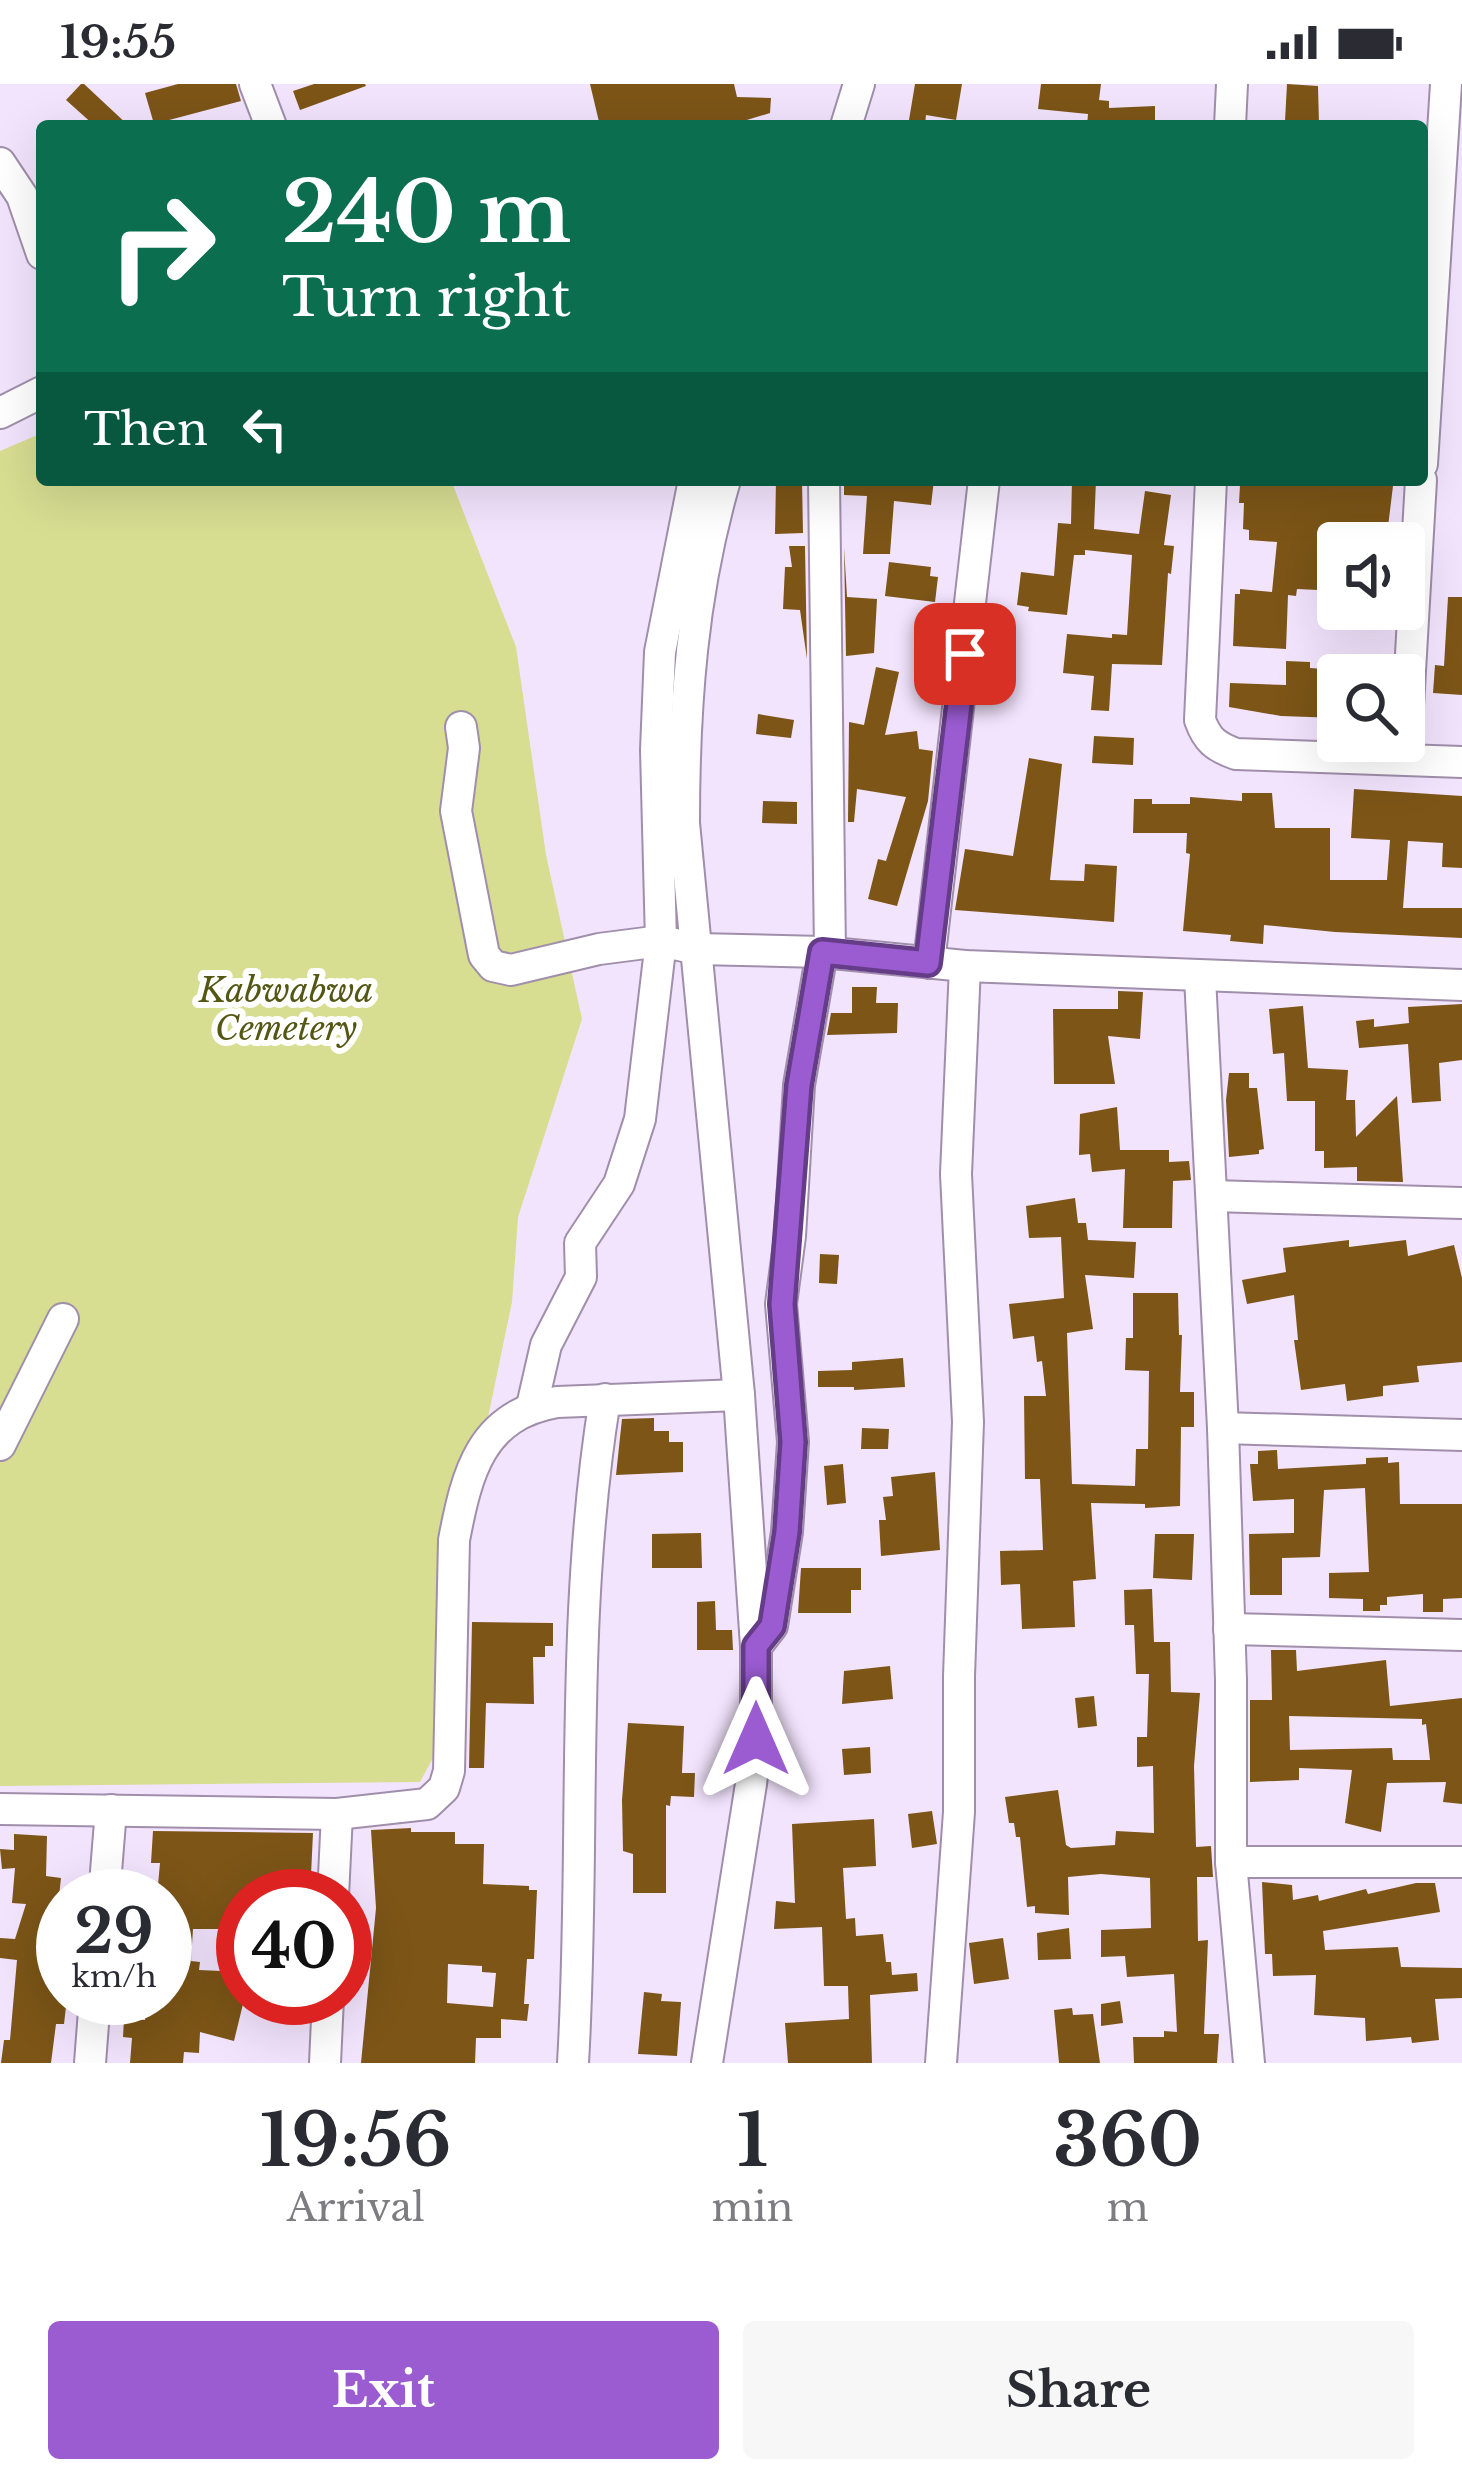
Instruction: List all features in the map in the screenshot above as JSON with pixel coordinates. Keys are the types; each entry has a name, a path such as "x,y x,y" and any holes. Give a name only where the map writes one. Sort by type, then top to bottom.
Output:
{"street":[{"path":"255,84 269,120"},
{"path":"848,120 859,84"},
{"path":"1229,120 1232,84"},
{"path":"1428,369 1446,84"},
{"path":"0,163 22,196 36,237"},
{"path":"0,413 36,395"},
{"path":"532,1406 545,1345 581,1277 580,1244 619,1184 640,1119 661,940 656,773 660,652 693,486"},
{"path":"707,2063 752,1784 756,1646 739,1395 684,823 684,733 702,566 723,486"},
{"path":"756,1646 772,1626 787,1532 793,1442 782,1304 799,1085 826,953 824,486"},
{"path":"928,963 983,486"},
{"path":"1211,486 1200,720 1206,737 1236,754 1317,756"},
{"path":"1411,654 1421,486"},
{"path":"461,727 464,748 456,811 484,955 493,966 512,970 661,940 697,950 826,953 965,966 1462,986"},
{"path":"1425,759 1462,762"},
{"path":"941,2063 959,1812 968,1422 956,1174 965,966"},
{"path":"1200,977 1223,1428 1231,1862 1249,2063"},
{"path":"1212,1196 1462,1202"},
{"path":"0,1445 63,1319"},
{"path":"0,1809 337,1814 427,1804 444,1788 449,1771 454,1540 483,1448 503,1422 532,1406 739,1395"},
{"path":"573,2063 578,1720 592,1507 605,1399"},
{"path":"1223,1428 1462,1435"},
{"path":"1229,1629 1462,1635"},
{"path":"106,1869 111,1810"},
{"path":"334,1869 337,1814"},
{"path":"1231,1862 1462,1862"},
{"path":"90,2063 93,2025"},
{"path":"325,2063 327,2025"}],"green space":[{"name":"Kabwabwa Cemetery","path":"36,436 36,486 453,486 516,647 546,855 582,1019 518,1217 512,1302 486,1427 448,1497 438,1590 446,1734 420,1782 0,1786 0,451"}],"building":[{"path":"84,84 123,120 88,120 66,100"},
{"path":"178,84 236,84 241,101 153,120 145,93"},
{"path":"314,84 366,86 300,110 293,91"},
{"path":"590,84 734,84 737,97 771,98 770,113 747,120 599,120"},
{"path":"915,84 962,84 956,120 926,115 926,120 909,120"},
{"path":"1041,84 1101,84 1099,100 1109,101 1109,108 1155,106 1155,120 1088,120 1088,114 1038,109"},
{"path":"1287,84 1318,86 1319,120 1285,120"},
{"path":"776,486 802,486 803,533 775,534"},
{"path":"844,486 933,486 931,505 894,501 890,554 863,554 867,496 844,495"},
{"path":"1072,486 1096,486 1094,529 1139,534 1145,491 1171,495 1164,545 1174,546 1162,665 1112,664 1109,711 1091,710 1094,676 1063,673 1067,634 1127,635 1132,555 1085,550 1085,555 1074,555 1067,615 1028,611 1029,607 1017,605 1021,572 1054,576 1058,523 1071,524"},
{"path":"1240,486 1393,486 1389,522 1317,522 1317,590 1297,589 1296,596 1288,595 1286,649 1233,646 1235,594 1240,589 1272,592 1277,542 1249,540 1249,530 1243,529 1244,503 1239,503"},
{"path":"789,546 805,546 807,659 800,610 783,609 785,567 792,567"},
{"path":"844,547 847,597 877,599 874,653 846,656"},
{"path":"889,562 931,567 930,576 938,577 935,602 885,596"},
{"path":"1448,597 1462,597 1462,695 1433,693 1435,665 1444,666"},
{"path":"1286,661 1310,662 1310,668 1317,668 1317,717 1229,707 1230,683 1286,685"},
{"path":"876,667 899,672 885,735 917,731 919,749 933,751 928,801 897,906 868,899 878,859 886,861 906,797 857,789 854,822 848,822 849,722 864,725"},
{"path":"758,714 794,720 791,738 756,734"},
{"path":"1094,736 1134,738 1133,765 1092,763"},
{"path":"1029,758 1062,764 1050,880 1084,881 1085,864 1117,866 1114,922 955,910 965,849 1013,856"},
{"path":"1354,789 1462,796 1462,868 1442,867 1443,843 1408,841 1403,908 1462,908 1462,938 1264,925 1263,944 1230,941 1231,935 1183,931 1190,854 1186,853 1187,833 1133,833 1134,799 1190,804 1190,797 1242,801 1242,793 1272,793 1275,828 1330,828 1330,880 1387,880 1390,840 1351,838"},
{"path":"763,801 797,802 797,824 762,823"},
{"path":"852,987 877,987 876,1003 898,1003 897,1033 827,1035 831,1013 852,1013"},
{"path":"1118,991 1143,992 1140,1039 1108,1036 1115,1084 1054,1084 1053,1009 1118,1009"},
{"path":"1462,1004 1462,1060 1439,1063 1441,1101 1412,1103 1408,1044 1359,1048 1356,1021 1374,1019 1374,1027 1409,1023 1408,1007"},
{"path":"1303,1006 1308,1068 1348,1070 1346,1100 1355,1100 1356,1137 1397,1096 1403,1182 1357,1181 1357,1167 1324,1168 1324,1151 1315,1151 1315,1101 1287,1101 1284,1053 1273,1054 1269,1009"},
{"path":"1229,1073 1249,1073 1249,1088 1257,1088 1264,1149 1259,1154 1229,1157"},
{"path":"1117,1107 1120,1150 1169,1150 1169,1162 1189,1161 1191,1180 1173,1181 1172,1228 1123,1228 1125,1169 1092,1172 1090,1154 1079,1155 1080,1114"},
{"path":"1075,1198 1078,1223 1086,1223 1088,1240 1136,1242 1134,1278 1085,1275 1093,1329 1067,1333 1072,1484 1135,1486 1136,1449 1148,1449 1149,1371 1125,1370 1126,1338 1133,1338 1133,1293 1178,1293 1180,1392 1194,1392 1194,1427 1181,1427 1180,1506 1091,1503 1096,1579 1073,1581 1075,1627 1022,1629 1020,1584 1001,1585 1000,1551 1043,1550 1040,1479 1025,1479 1024,1396 1046,1396 1034,1336 1013,1339 1009,1304 1064,1298 1061,1237 1029,1238 1026,1206"},
{"path":"1349,1240 1349,1247 1406,1240 1408,1256 1454,1245 1462,1278 1462,1362 1417,1366 1419,1382 1383,1386 1383,1396 1347,1401 1345,1384 1301,1390 1294,1295 1247,1304 1242,1280 1286,1272 1283,1248"},
{"path":"820,1254 839,1255 837,1284 819,1283"},
{"path":"903,1358 905,1387 818,1387 818,1371 852,1370 852,1362"},
{"path":"654,1418 654,1431 669,1431 669,1442 683,1442 683,1472 616,1475 622,1419"},
{"path":"862,1428 889,1429 888,1449 861,1449"},
{"path":"1277,1450 1278,1469 1366,1464 1366,1458 1388,1457 1388,1463 1399,1462 1400,1504 1462,1504 1462,1598 1443,1599 1443,1612 1423,1612 1423,1594 1387,1597 1380,1611 1363,1611 1363,1599 1329,1598 1329,1573 1369,1572 1365,1488 1324,1490 1320,1557 1282,1558 1282,1595 1250,1595 1249,1534 1294,1533 1294,1499 1253,1501 1250,1464 1258,1464 1258,1451"},
{"path":"843,1464 846,1503 827,1505 824,1466"},
{"path":"935,1472 940,1550 881,1556 879,1520 886,1520 883,1497 893,1496 891,1477"},
{"path":"701,1533 702,1568 652,1568 652,1534"},
{"path":"1155,1534 1194,1534 1192,1580 1153,1578"},
{"path":"801,1568 861,1568 861,1590 851,1590 851,1613 798,1613"},
{"path":"1152,1589 1154,1642 1170,1642 1171,1692 1200,1693 1194,1766 1196,1847 1211,1846 1213,1877 1197,1877 1198,1941 1208,1940 1204,2034 1219,2034 1217,2063 1134,2063 1133,2037 1177,2032 1174,1974 1127,1977 1125,1956 1101,1957 1101,1930 1151,1928 1150,1878 1068,1877 1069,1915 1035,1913 1035,1906 1027,1907 1020,1837 1016,1837 1014,1823 1009,1823 1005,1797 1058,1790 1066,1845 1071,1848 1115,1845 1116,1831 1154,1833 1153,1766 1137,1767 1137,1737 1147,1737 1149,1674 1136,1674 1134,1625 1125,1625 1124,1590"},
{"path":"715,1601 716,1630 732,1630 733,1650 697,1650 697,1602"},
{"path":"472,1622 553,1623 553,1646 545,1646 545,1657 533,1657 534,1704 486,1703 484,1768 469,1768"},
{"path":"1271,1650 1296,1650 1297,1671 1386,1660 1390,1706 1462,1698 1462,1804 1443,1802 1446,1782 1387,1783 1381,1832 1345,1823 1352,1770 1299,1768 1299,1780 1250,1782 1250,1700 1272,1700","holes":["1289,1716 1422,1719 1430,1760 1393,1760 1392,1748 1290,1750"]},
{"path":"890,1666 893,1699 842,1704 844,1671"},
{"path":"1094,1696 1097,1726 1078,1728 1075,1698"},
{"path":"628,1723 684,1726 682,1773 695,1773 694,1797 671,1796 670,1806 666,1805 666,1893 633,1893 633,1854 623,1851"},
{"path":"870,1747 871,1773 844,1775 842,1749"},
{"path":"932,1811 937,1844 912,1848 908,1814"},
{"path":"874,1819 876,1866 843,1868 846,1919 855,1918 856,1936 883,1934 892,1975 917,1973 918,1991 870,1995 872,2063 788,2063 785,2023 849,2019 848,1986 824,1986 822,1927 774,1929 776,1901 795,1903 792,1824"},
{"path":"371,1830 455,1832 455,1844 484,1844 483,1884 537,1890 534,1959 527,1959 527,2021 501,2019 501,2038 476,2038 475,2063 361,2063 365,2025 372,2025 376,1908","holes":["448,1964 482,1966 482,1972 496,1973 493,2007 447,2003"]},
{"path":"153,1831 313,1833 311,1869 216,1869 216,1929 193,1929 192,1945 192,1869 159,1869 160,1863 151,1863"},
{"path":"14,1834 47,1836 46,1869 36,1869 36,2025 56,2025 51,2063 1,2063 4,2040 10,2040 17,1960 0,1958 0,1938 15,1939 26,1904 12,1903 15,1868 2,1869 0,1849 14,1850"},
{"path":"1262,1882 1292,1885 1293,1900 1318,1895 1319,1901 1366,1889 1368,1894 1435,1883 1440,1912 1323,1931 1325,1950 1398,1947 1401,1967 1462,1968 1462,1998 1435,1999 1439,2040 1366,2041 1365,2018 1314,2015 1316,1975 1273,1976 1272,1954 1265,1954"},
{"path":"1069,1928 1071,1959 1038,1960 1037,1933"},
{"path":"1003,1938 1009,1979 974,1984 969,1943"},
{"path":"192,1961 200,1962 199,1970 216,1971 216,2025 238,2025 234,2041 200,2032 199,2053 184,2052 183,2063 130,2063 132,2038 123,2037 124,2025 192,2025"},
{"path":"644,1992 662,1994 661,2001 681,2002 677,2056 638,2054"},
{"path":"1120,2001 1123,2023 1101,2026 1101,2004"},
{"path":"1072,2008 1073,2015 1093,2014 1100,2063 1059,2063 1054,2010"}],"route":[{"path":"756,1739 756,1646 772,1626 787,1532 793,1442 782,1347 783,1282 799,1085 822,952 928,963 965,654"}]}
